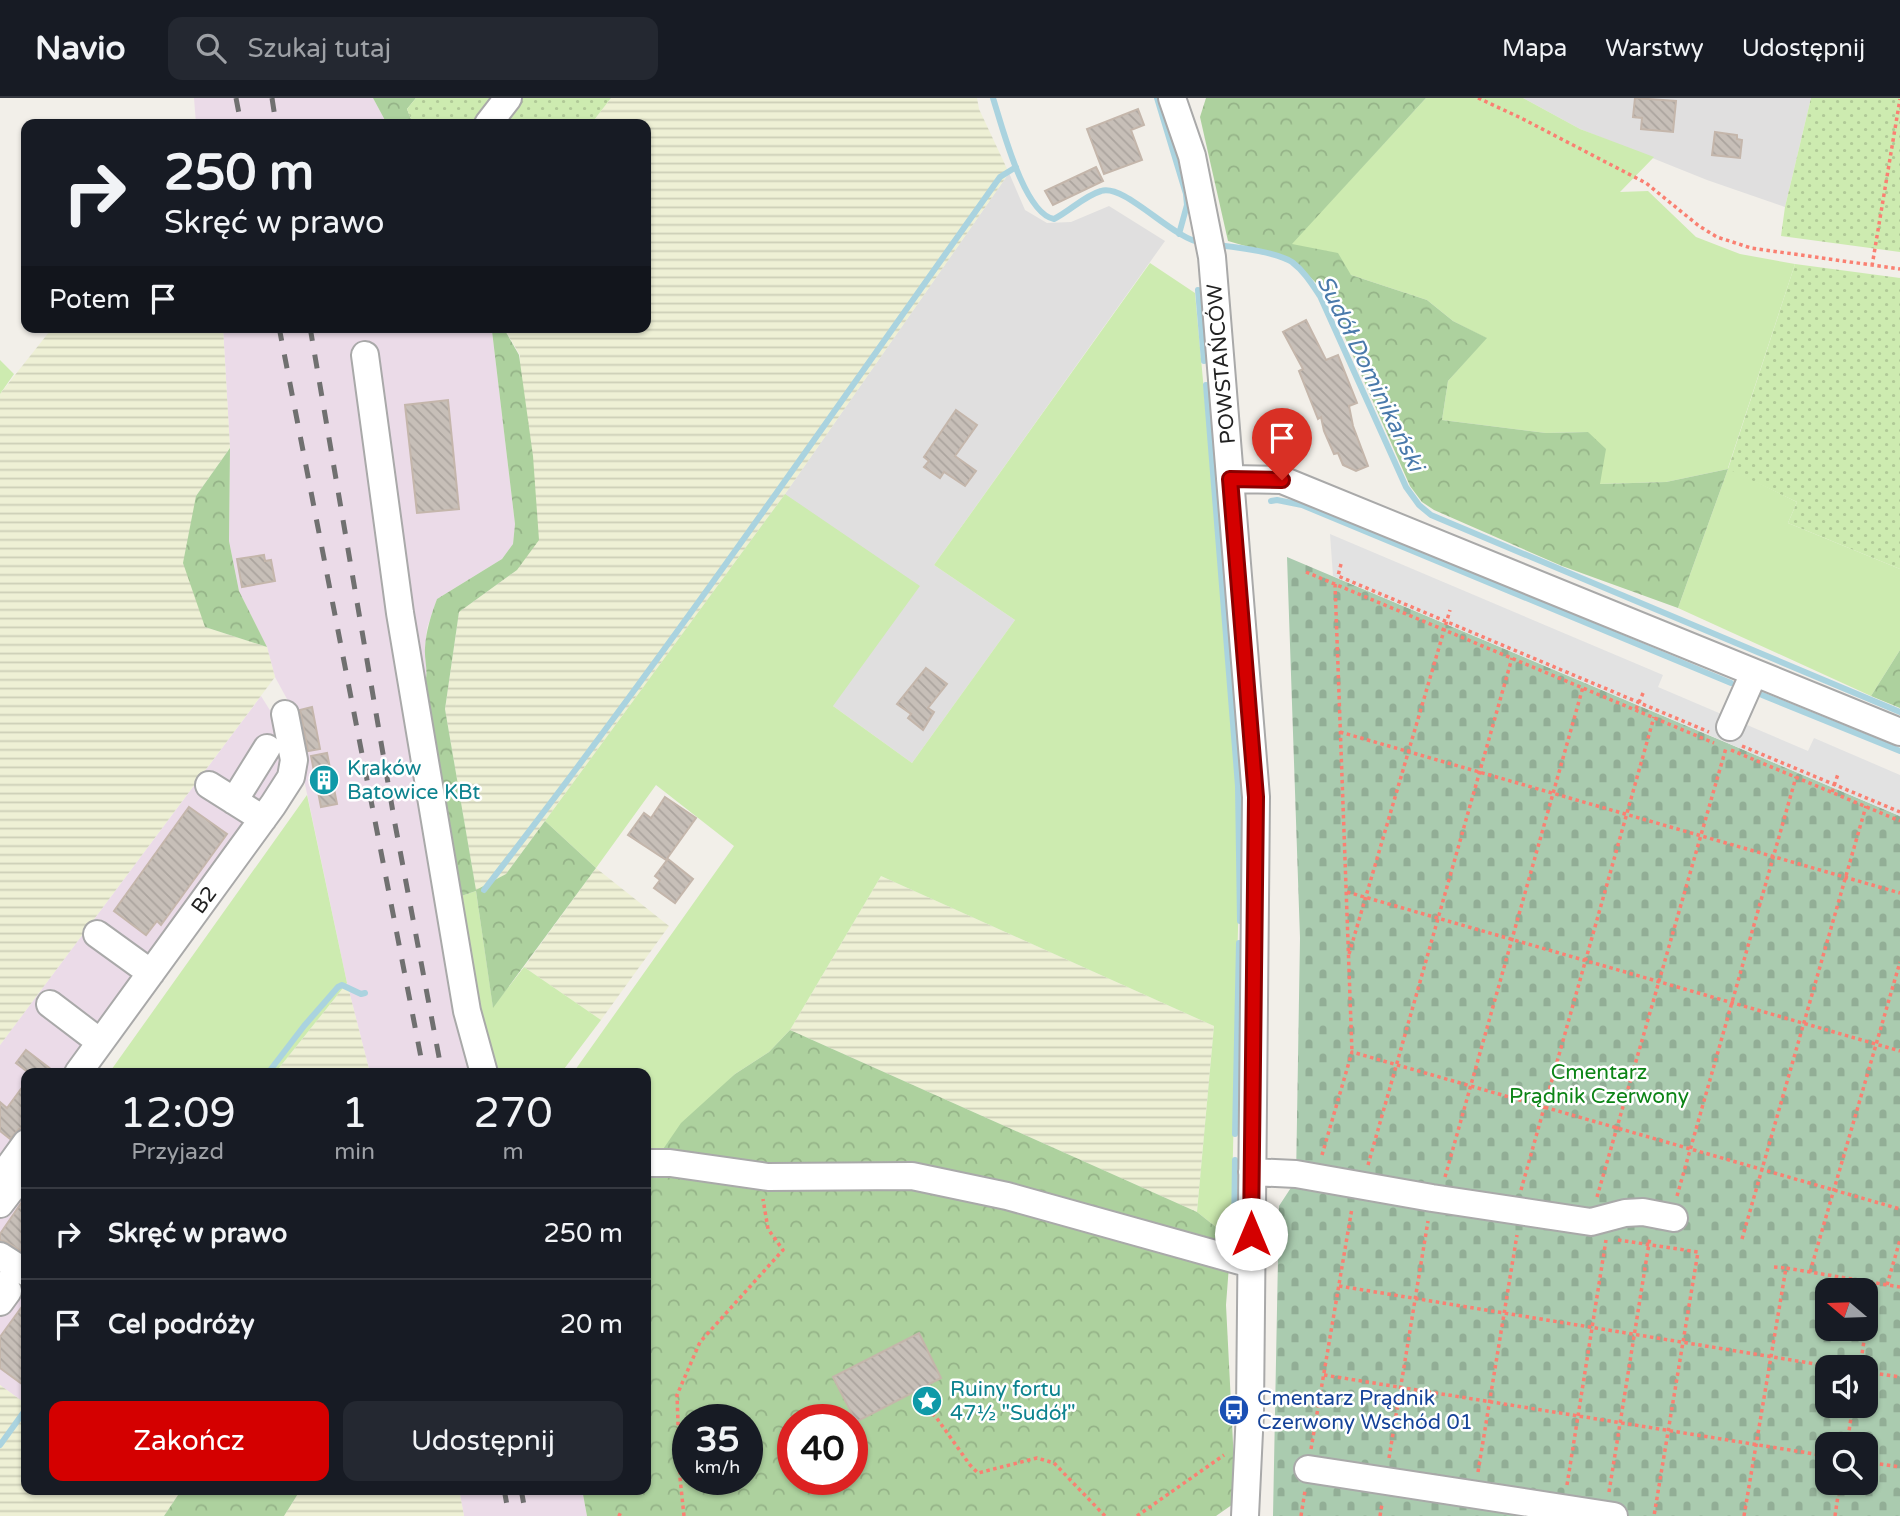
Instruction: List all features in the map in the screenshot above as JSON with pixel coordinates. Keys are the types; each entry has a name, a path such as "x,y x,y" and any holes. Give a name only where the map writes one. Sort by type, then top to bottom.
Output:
{"street":[{"path":"492,119 509,98"},
{"name":"POWSTAŃCÓW","path":"1172,98 1192,156 1212,257 1256,797 1249,1438 1245,1516"},
{"path":"365,355 400,613 467,1011 483,1068"},
{"path":"1230,479 1282,480 1900,732"},
{"path":"1726,738 1754,673"},
{"name":"B2","path":"82,1068 291,777 294,760 285,714"},
{"path":"234,801 267,748"},
{"path":"209,785 263,819"},
{"path":"97,934 151,973"},
{"path":"50,1004 100,1042"},
{"path":"0,1179 21,1150"},
{"path":"651,1163 670,1163 768,1177 912,1176 1007,1196 1251,1264"},
{"path":"1252,1172 1296,1174 1518,1211 1600,1220 1625,1213 1643,1212 1672,1217"},
{"path":"0,1204 21,1177"},
{"path":"0,1256 21,1269"},
{"path":"0,1285 8,1290 0,1302"},
{"path":"1308,1468 1610,1515"}],"path":[{"path":"1478,98 1646,183 1699,226 1717,237 1751,248 1900,269"},
{"path":"1871,266 1900,99"},
{"path":"1341,564 1338,576 1900,812"},
{"path":"1306,572 1646,713"},
{"path":"1315,1178 1352,1052 1335,583"},
{"path":"1348,958 1450,610"},
{"path":"1301,1516 1339,1286 1359,1186 1397,1065 1512,658"},
{"path":"1380,1516 1415,1299 1436,1198 1514,939 1583,687"},
{"path":"1636,709 1644,691"},
{"path":"1474,1494 1518,1211 1584,960 1654,717"},
{"path":"1340,732 1900,893"},
{"path":"1564,1508 1591,1327 1600,1220 1616,1127 1726,738"},
{"path":"1832,792 1839,774"},
{"path":"1672,1217 1796,777"},
{"path":"1816,785 1900,821"},
{"path":"1742,1239 1866,806"},
{"path":"1347,892 1900,1051"},
{"path":"1810,1272 1900,962"},
{"path":"1352,1052 1900,1209"},
{"path":"684,1516 677,1395 699,1342 783,1251 768,1229 763,1200 768,1177"},
{"path":"1887,1285 1900,1240"},
{"path":"1610,1515 1620,1423 1649,1244"},
{"path":"1654,1516 1698,1252"},
{"path":"1774,1266 1848,1278"},
{"path":"1744,1516 1786,1268"},
{"path":"1878,1283 1900,1287"},
{"path":"1339,1286 1815,1364"},
{"path":"1878,1374 1900,1377"},
{"path":"1324,1375 1815,1453"},
{"path":"916,1399 936,1417 978,1473 1037,1458 1054,1463 1105,1516"},
{"path":"1137,1516 1249,1438"},
{"path":"1878,1464 1900,1467"},
{"path":"1835,1516 1838,1495"}],"shaded area":[{"path":"194,98 373,98 384,119 196,119"},
{"path":"1523,98 1811,98 1785,207 1707,180 1580,129"},
{"path":"1009,173 1025,210 1047,223 1071,222 1109,206 1165,241 934,565 1015,620 912,763 833,706 785,494"},
{"path":"223,333 492,333 515,524 513,544 502,559 437,599 427,628 425,652 427,680 504,1068 369,1068 347,983 287,699 275,677 267,647 239,591 229,541 230,448"},
{"path":"1330,534 1663,675 1658,687 1808,751 1814,738 1900,775 1900,816 1333,576"},
{"path":"261,696 283,731 290,760 74,1068 21,1068 21,1142 0,1171 0,1045"},
{"path":"21,1163 21,1400 0,1385 0,1192"},
{"path":"460,1495 583,1495 587,1516 464,1516"}],"green space":[{"path":"373,98 416,98 407,109 411,119 384,119"},
{"path":"416,98 611,98 595,119 411,119 407,109"},
{"path":"611,98 977,98 979,109 1009,173 785,494 506,874 476,891 445,709 459,612 517,570 520,355 507,333 651,333 651,119 595,119"},
{"path":"1206,98 1426,98 1292,244 1338,253 1351,275 1427,300 1453,321 1487,338 1448,381 1442,420 1546,433 1588,432 1606,449 1600,484 1666,482 1728,469 1678,608 1562,566 1434,510 1422,502 1410,486 1325,292 1293,260 1228,241 1200,117"},
{"path":"1426,98 1523,98 1580,129 1654,157 1620,192 1648,191 1696,237 1740,254 1795,264 1728,468 1797,502 1788,523 1900,569 1900,650 1871,696 1678,608 1728,469 1666,482 1599,484 1588,432 1546,433 1442,420 1448,381 1486,338 1453,321 1427,300 1351,275 1291,244"},
{"path":"1811,98 1900,98 1900,252 1781,236 1785,207"},
{"path":"1150,263 1195,293 1241,796 1231,1239 1197,1212 1214,1026 881,876 790,1030 769,1052 735,1074 661,1152 651,1153 651,1068 577,1068 734,846 656,785 596,868 545,821 785,494 920,586 833,706 912,763 1015,620 934,565"},
{"path":"1795,264 1900,278 1900,569 1788,523 1797,502 1728,469"},
{"path":"48,333 223,333 230,448 196,496 205,627 267,647 275,677 0,1045 0,394"},
{"path":"492,333 506,333 519,355 533,456 539,540 517,570 459,612 445,709 476,890 506,874 545,821 596,868 493,1008 476,891 452,899 423,687 426,673 426,635 437,599 502,559 513,544 515,524"},
{"path":"0,360 14,374 0,394"},
{"path":"230,448 229,541 239,591 267,647 205,627 183,563 196,496"},
{"name":"Cmentarz Prądnik Czerwony","path":"1287,557 1900,816 1900,1516 1273,1516 1279,1206 1296,1180 1300,938"},
{"path":"1900,650 1900,708 1871,696"},
{"path":"307,795 347,983 279,1068 113,1068"},
{"path":"596,868 669,926 601,1020 524,967"},
{"path":"881,876 1214,1026 1197,1212 790,1030"},
{"path":"476,891 493,1007 524,967 601,1020 565,1068 491,1068 452,899"},
{"path":"347,983 369,1068 279,1068"},
{"path":"790,1030 1197,1212 1231,1239 1226,1305 1236,1502 1216,1516 587,1516 583,1495 651,1495 651,1167 681,1123 735,1074 769,1052"},
{"path":"0,1385 21,1400 21,1495 178,1495 164,1516 0,1516"},
{"path":"178,1495 297,1495 284,1516 164,1516"},
{"path":"297,1495 460,1495 464,1516 284,1516"}],"building":[{"path":"1635,98 1676,101 1673,132 1641,129 1642,118 1633,117"},
{"path":"1138,109 1144,125 1131,130 1142,160 1104,174 1087,129"},
{"path":"1715,132 1737,135 1737,139 1742,140 1740,158 1712,155"},
{"path":"1096,167 1103,181 1053,205 1045,191"},
{"path":"1306,320 1326,360 1338,355 1357,403 1349,406 1353,426 1368,466 1356,471 1343,465 1338,453 1334,454 1321,417 1318,419 1299,371 1303,369 1283,332"},
{"path":"448,400 459,509 417,513 405,405"},
{"path":"956,410 977,425 955,456 976,471 965,486 944,472 940,478 924,467 929,461 924,457"},
{"path":"264,555 265,561 271,560 275,581 242,587 237,559"},
{"path":"926,668 947,684 928,708 934,712 923,730 908,718 911,714 897,704"},
{"path":"312,707 320,749 308,751 300,710"},
{"name":"Kraków Batowice KBt","path":"327,753 337,804 321,807 311,756"},
{"path":"665,797 696,818 666,860 628,835 644,813 651,818"},
{"path":"189,807 227,834 161,925 157,921 146,935 114,911"},
{"path":"668,859 693,879 675,903 654,888 660,880 655,876"},
{"path":"26,1050 49,1068 22,1068 16,1063"},
{"path":"21,1089 21,1128 10,1139 0,1131 0,1102 7,1108"},
{"path":"21,1203 21,1251 0,1240 0,1234"},
{"path":"21,1308 21,1383 0,1368 0,1337"},
{"path":"919,1333 941,1378 868,1416 868,1404 847,1404 833,1377"}],"waterway":[{"name":"Sudół Dominikański","path":"993,98 1008,147 1024,186 1043,214 1054,219 1095,193 1111,191 1123,195 1191,240 1203,243"},
{"path":"1157,98 1186,194 1187,205 1179,234"},
{"path":"484,890 682,625 1000,177 1016,167"},
{"name":"Sudół Dominikański","path":"1217,245 1256,250 1285,258 1308,278 1320,296 1406,487 1419,505 1431,515 1900,712"},
{"path":"1198,290 1204,361"},
{"path":"1206,385 1238,786 1240,921"},
{"path":"1271,501 1302,505 1731,683"},
{"path":"1762,695 1900,751"},
{"path":"1235,1134 1239,943"},
{"path":"272,1068 338,987 342,985 361,994 365,993"},
{"path":"1234,1232 1235,1160"},
{"path":"0,1445 21,1416"}],"railway":[{"path":"236,98 240,119"},
{"path":"272,98 275,119"},
{"path":"280,333 423,1068"},
{"path":"311,333 395,824 441,1068"},
{"path":"505,1495 509,1516"},
{"path":"522,1495 526,1516"}],"place":[{"name":"Kraków Batowice KBt","path":"324,780"},
{"name":"Ruiny fortu 47½ \"Sudół\"","path":"927,1401"},
{"name":"Cmentarz Prądnik Czerwony Wschód 01","path":"1234,1410"}],"route":[{"path":"1251,1234 1257,907 1256,797 1230,479 1282,480"}]}
